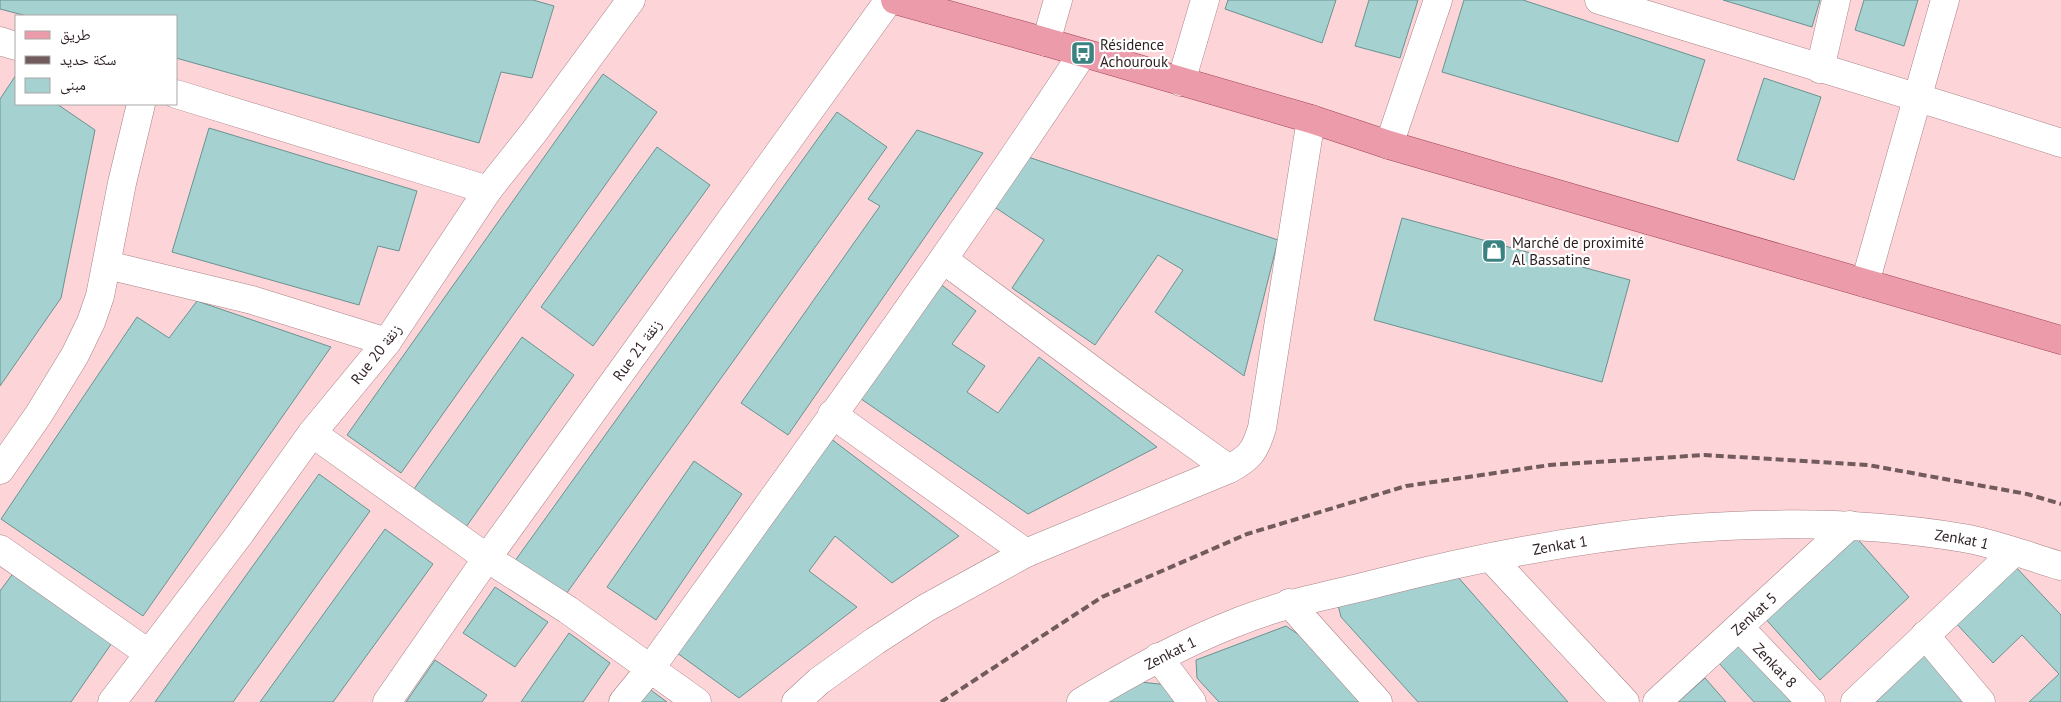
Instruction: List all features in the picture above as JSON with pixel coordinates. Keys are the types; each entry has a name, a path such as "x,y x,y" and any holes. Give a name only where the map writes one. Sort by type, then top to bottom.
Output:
{"main road":[{"path":"895,0 1311,119 1389,145 2061,340"}],"street":[{"name":"Rue 20 زنقة","path":"112,702 148,652 239,536 312,433 387,342 488,190 534,132 631,0"},
{"name":"Rue 21 زنقة","path":"387,702 487,558 889,0"},
{"path":"1046,42 1058,0"},
{"path":"1180,82 1205,0"},
{"path":"1389,145 1438,0"},
{"path":"1599,0 1820,69 1918,96 2061,143"},
{"path":"1820,69 1836,0"},
{"path":"1865,283 1945,0"},
{"path":"0,41 15,46"},
{"path":"623,702 650,669 944,260 1083,53"},
{"path":"178,95 488,190"},
{"path":"2,462 39,414 75,355 91,322 100,296 122,183 141,105"},
{"path":"796,702 819,681 889,631 926,608 1026,553 1247,459 1256,446 1262,428 1311,119"},
{"path":"944,260 1130,398 1229,468"},
{"path":"107,265 252,300 387,342"},
{"path":"832,414 936,486 1026,553"},
{"path":"312,433 487,558 568,610 697,702"},
{"name":"Zenkat 1","path":"1082,702 1158,657 1237,622 1289,603 1452,564 1611,536 1739,525 1850,525 1965,538 2061,566"},
{"name":"Zenkat 5","path":"1657,702 1740,628 1850,525"},
{"path":"0,548 148,652"},
{"path":"1855,702 2014,552"},
{"path":"1491,558 1625,702"},
{"path":"1289,603 1378,702"},
{"name":"Zenkat 8","path":"1740,628 1810,702"},
{"path":"1925,635 1981,702"},
{"path":"1158,657 1192,702"}],"building":[{"path":"0,0 533,0 554,6 532,78 501,72 479,143 178,59 178,15 23,15 0,9"},
{"path":"1228,0 1336,0 1322,43 1225,9"},
{"path":"1369,0 1418,0 1400,58 1355,46"},
{"path":"1464,0 1523,0 1705,60 1678,142 1442,72"},
{"path":"1723,0 1820,0 1812,27"},
{"path":"1864,0 1918,0 1904,46 1855,30"},
{"path":"603,74 657,112 401,473 347,435"},
{"path":"15,76 15,105 58,105 95,130 61,298 0,386 0,99"},
{"path":"1764,78 1821,97 1794,180 1737,160"},
{"path":"837,112 887,147 561,601 512,565"},
{"path":"209,128 417,191 399,251 378,246 359,305 172,252"},
{"path":"917,130 983,153 788,435 741,403 880,206 868,199"},
{"path":"657,147 710,185 593,346 541,307"},
{"path":"1025,156 1278,240 1244,376 1155,312 1183,270 1158,255 1095,345 1012,288 1044,240 993,206"},
{"path":"1402,218 1630,280 1602,382 1374,320"},
{"path":"935,280 976,311 952,344 985,366 967,392 998,413 1039,357 1157,447 1028,514 854,394"},
{"path":"197,301 331,347 143,616 1,519 137,317 169,338"},
{"path":"522,337 574,375 466,527 414,489"},
{"path":"826,435 959,536 892,583 835,536 809,571 857,607 739,698 673,650"},
{"path":"694,461 742,494 656,620 607,587"},
{"path":"319,474 370,511 233,702 155,702"},
{"path":"385,529 433,564 333,702 260,702"},
{"path":"1854,535 1909,597 1820,680 1763,616"},
{"path":"2013,564 2061,615 2061,702 2029,702 2059,674 2022,635 1993,663 1953,620"},
{"path":"17,568 114,640 71,702 0,702 0,591"},
{"path":"1457,576 1568,702 1418,702 1341,617 1337,601"},
{"path":"495,587 548,622 515,667 463,633"},
{"path":"1286,626 1320,649 1367,702 1219,702 1197,678 1196,660"},
{"path":"569,633 610,663 583,702 521,702"},
{"path":"1742,639 1803,702 1754,702 1718,662"},
{"path":"1921,647 1970,702 1863,702"},
{"path":"435,660 487,695 482,702 406,702"},
{"path":"1705,678 1726,702 1678,702"},
{"path":"1140,682 1169,685 1184,702 1107,702"},
{"path":"648,688 667,702 637,702"}],"railway":[{"path":"941,702 1102,597 1247,534 1406,486 1550,465 1705,455 1868,465 2027,494 2061,504"}],"place":[{"name":"Résidence Achourouk","path":"1083,53"},
{"name":"Marché de proximité Al Bassatine","path":"1494,251"}]}
